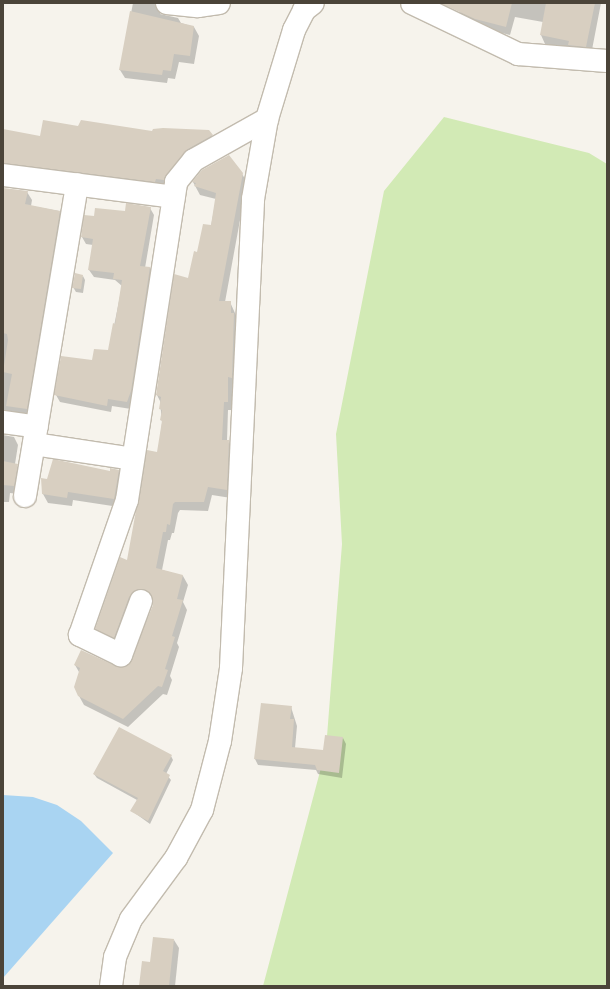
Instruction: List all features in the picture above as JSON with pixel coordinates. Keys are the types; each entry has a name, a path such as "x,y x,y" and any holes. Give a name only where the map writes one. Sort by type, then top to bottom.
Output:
{"street":[{"path":"167,3 198,6 219,3"},
{"path":"111,986 115,957 131,919 176,858 202,810 220,741 231,668 252,199 267,119 294,30 304,10 313,3"},
{"path":"412,3 518,54 607,61"},
{"path":"141,601 121,655 80,635 127,500 176,182 194,160 267,119"},
{"path":"3,174 174,197"},
{"path":"25,496 77,184"},
{"path":"3,422 36,436 133,459"}],"green space":[{"path":"444,117 589,153 607,164 607,986 263,986 326,749 342,544 336,434 384,191"}],"water":[{"path":"3,795 33,797 57,805 81,821 113,853 3,978"}],"building":[{"path":"512,3 506,27 475,19 442,4"},
{"path":"546,3 595,3 586,47 568,45 569,41 540,35"},
{"path":"130,11 194,26 190,56 174,54 171,71 163,70 162,75 119,70"},
{"path":"43,120 78,126 81,120 152,131 153,129 163,128 209,130 213,135 188,149 164,180 156,179 155,182 3,163 3,129 40,136"},
{"path":"229,155 243,173 219,301 231,301 231,313 234,313 232,378 228,377 228,402 224,402 222,440 229,440 227,490 208,487 204,502 175,502 173,504 170,525 167,524 166,532 163,532 156,568 183,575 177,599 183,600 172,636 175,637 165,669 168,670 162,687 158,686 123,719 78,696 74,687 80,668 74,665 81,650 116,666 128,665 153,605 150,593 139,589 129,597 114,638 95,629 120,557 127,560 147,450 157,452 162,421 160,420 162,410 159,409 161,397 156,395 174,274 188,278 194,251 197,252 203,224 211,225 216,193 194,186 196,183 192,182 202,170"},
{"path":"3,188 28,191 25,204 60,211 27,409 6,406 12,374 3,372 8,340 7,334 3,333"},
{"path":"126,203 151,207 140,266 150,267 131,391 127,402 108,399 107,406 54,395 61,356 92,360 94,349 108,350 113,323 115,324 122,280 113,279 114,273 88,270 93,239 81,237 84,215 94,216 95,208 125,211"},
{"path":"75,273 83,275 81,289 72,288"},
{"path":"53,459 110,471 110,468 119,470 114,499 68,492 67,498 42,494 41,478 47,479"},
{"path":"3,461 18,464 14,486 3,485"},
{"path":"261,703 292,706 290,719 294,719 292,747 323,750 325,735 343,737 339,773 317,770 315,765 254,759"},
{"path":"119,727 172,755 163,771 170,775 148,821 130,811 138,798 93,774"},
{"path":"153,937 174,939 169,986 139,986 142,961 150,962"}]}
